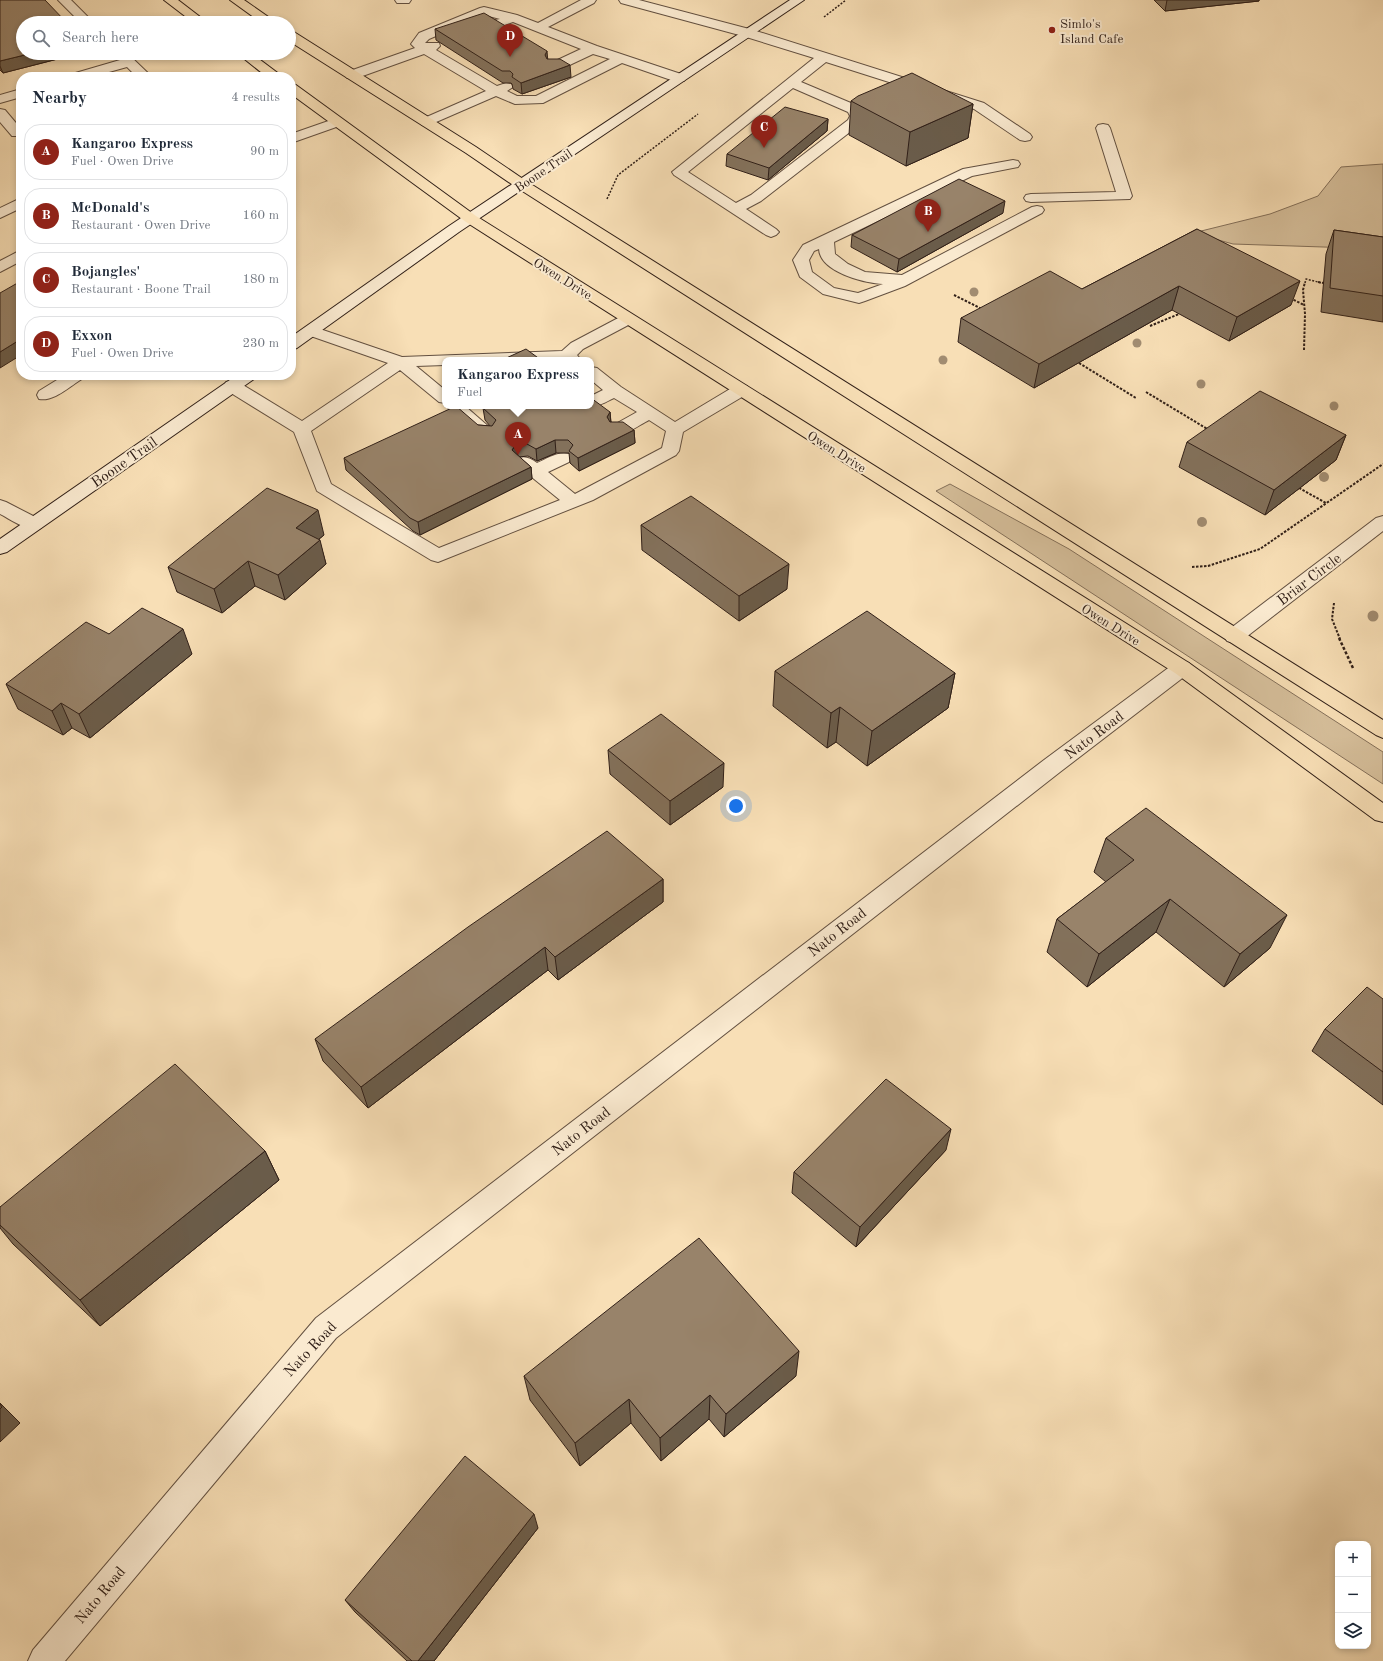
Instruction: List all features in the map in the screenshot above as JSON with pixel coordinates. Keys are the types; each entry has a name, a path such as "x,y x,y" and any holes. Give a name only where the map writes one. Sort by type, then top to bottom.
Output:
{"highway":[{"path":"170,0 192,16"},
{"path":"239,1 261,16"},
{"path":"296,39 521,184 1383,730"},
{"path":"253,60 269,72"},
{"name":"Owen Drive","path":"296,92 471,219 1182,668 1383,814"}],"street":[{"path":"64,0 81,16"},
{"path":"538,28 590,0"},
{"path":"625,0 748,33 979,106 1025,137"},
{"name":"Boone Trail","path":"296,342 454,229 798,0"},
{"path":"670,12 682,4"},
{"path":"621,59 538,100 515,100 502,89 417,44 424,36 484,11 512,18 592,49 679,78"},
{"path":"488,26 512,18"},
{"path":"352,75 441,44"},
{"path":"554,67 592,49"},
{"path":"771,232 679,172 824,57"},
{"path":"90,72 120,60"},
{"path":"127,60 140,72"},
{"path":"736,209 756,198 854,122 857,116 853,109 793,83"},
{"path":"427,122 502,89"},
{"path":"0,99 16,94"},
{"path":"0,113 16,130"},
{"path":"296,137 337,122"},
{"path":"1013,164 968,172 808,248 801,260 805,274 829,291 858,298 908,278 1034,204 1125,196 1103,128"},
{"path":"3,212 16,205"},
{"path":"3,212 16,216"},
{"path":"826,239 827,255 837,266 856,274 883,279 908,278"},
{"path":"0,267 16,258"},
{"path":"571,357 578,346 628,318"},
{"path":"311,331 400,362 442,396"},
{"path":"302,429 400,362 442,360"},
{"path":"594,374 615,391 675,429"},
{"path":"45,395 68,380"},
{"name":"Boone Trail","path":"0,548 241,380"},
{"path":"232,386 302,429 323,487 438,556 587,496 670,451 675,429 741,390"},
{"path":"594,401 615,391"},
{"path":"462,409 477,416 487,433"},
{"path":"618,430 650,412"},
{"path":"563,458 529,467 573,502"},
{"path":"0,506 34,524"},
{"name":"Briar Circle","path":"1234,636 1383,522"},
{"name":"Nato Road","path":"50,1659 326,1328 1046,771 1182,668"}],"path":[{"path":"1304,350 1303,290 1306,279 1324,283"},
{"path":"954,295 988,312"},
{"path":"1284,295 1304,305"},
{"path":"1150,326 1178,314"},
{"path":"1078,363 1136,398"},
{"path":"1146,392 1215,434"},
{"path":"1186,568 1208,566 1260,549 1383,464"},
{"path":"1299,488 1326,503"},
{"path":"1334,602 1332,619 1341,643 1354,670"}],"shaded area":[{"path":"1383,164 1383,249 1233,244 1193,233 1270,214 1318,196 1341,167"},
{"path":"950,484 1069,549 1383,752 1383,784 936,491"}],"building":[{"path":"0,0 45,0 60,16 16,16 16,57 0,61"},
{"path":"484,13 547,51 545,55 547,59 560,59 570,65 521,83 512,77 513,74 510,71 502,71 435,29"},
{"path":"912,73 973,104 910,132 851,101 858,96"},
{"path":"785,107 828,119 769,168 727,154"},
{"path":"959,179 1005,201 899,259 852,235"},
{"path":"1197,229 1300,281 1237,317 1179,286 1039,364 961,318 1050,271 1082,289"},
{"path":"1334,230 1383,237 1383,296 1330,288"},
{"path":"16,284 16,342 0,352 0,293"},
{"path":"526,349 537,357 509,357"},
{"path":"1260,391 1346,435 1274,490 1187,442"},
{"path":"594,400 610,412 607,417 610,422 623,422 634,430 578,458 569,451 573,445 568,440 555,440 536,449 527,444 516,444 512,450 531,467 418,522 410,518 344,458 450,409 459,409 478,425 492,426 496,420 484,409 594,409"},
{"path":"267,488 318,510 296,528 320,540 278,575 248,561 214,589 168,567"},
{"path":"691,496 789,564 739,596 641,525"},
{"path":"142,608 183,629 79,714 61,703 52,711 6,684 86,622 109,634"},
{"path":"867,611 955,673 872,731 840,707 831,713 775,671"},
{"path":"661,714 724,763 670,801 608,750"},
{"path":"1146,808 1287,915 1240,954 1170,899 1099,954 1057,919 1134,860 1106,838"},
{"path":"607,831 663,879 555,957 545,947 361,1087 315,1039 468,927"},
{"path":"1367,987 1383,999 1383,1072 1325,1029"},
{"path":"175,1064 265,1151 80,1300 0,1225 0,1207"},
{"path":"886,1079 951,1129 860,1227 794,1172"},
{"path":"699,1238 799,1351 726,1414 710,1395 660,1438 629,1399 575,1443 524,1376"},
{"path":"465,1456 534,1514 418,1661 412,1661 345,1600"}],"place":[{"name":"Simlo's Island Cafe","path":"1052,30"},
{"name":"Exxon","path":"510,57"},
{"name":"Bojangles'","path":"764,148"},
{"name":"McDonald's","path":"928,232"},
{"name":"Kangaroo Express","path":"518,455"}]}
